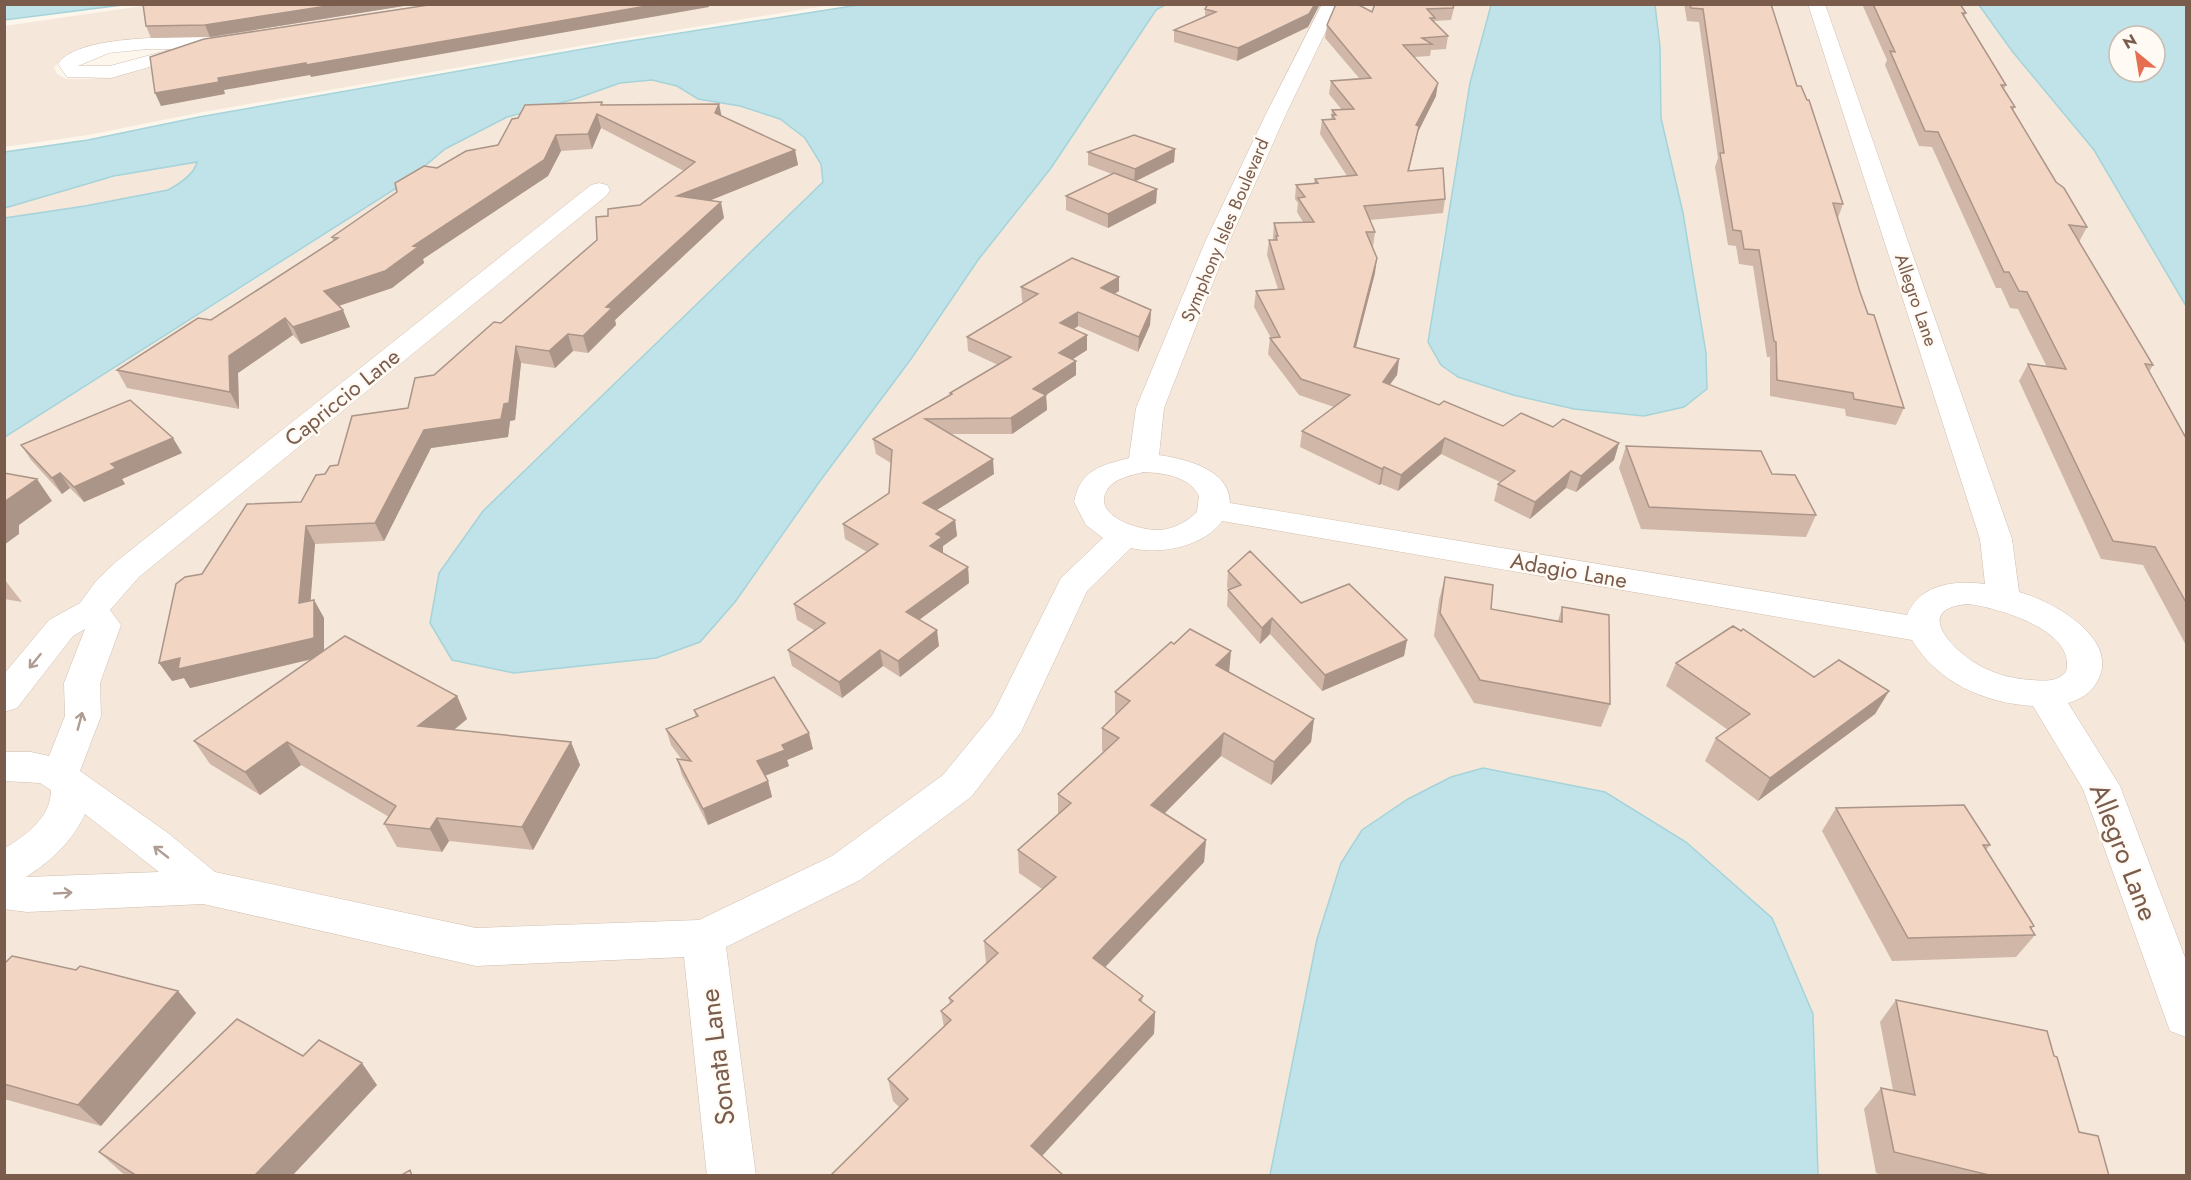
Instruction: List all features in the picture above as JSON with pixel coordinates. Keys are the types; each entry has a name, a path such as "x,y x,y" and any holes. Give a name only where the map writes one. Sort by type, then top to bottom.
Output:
{"street":[{"name":"Symphony Isles Boulevard","path":"1143,463 1150,408 1217,242 1276,114 1331,4"},
{"name":"Allegro Lane","path":"1816,4 1996,538 2003,598"},
{"path":"208,44 139,43 104,48 81,56 68,64 74,73 111,72 208,44 243,39"},
{"name":"Capriccio Lane","path":"4,699 61,628 92,611 108,589 128,569 599,190"},
{"path":"1143,463 1161,463 1194,474 1206,483 1213,493 1213,510 1200,527 1186,534 1168,539 1146,540 1124,536 1106,528 1094,517 1088,504 1090,491 1097,480 1109,471 1143,463"},
{"name":"Adagio Lane","path":"1213,510 1924,630"},
{"path":"4,892 27,895 203,887 476,947 703,938 846,868 957,786 1008,722 1073,586 1124,536"},
{"path":"1970,593 2003,598 2038,611 2058,624 2074,639 2084,654 2086,668 2081,681 2067,690 2044,695 2016,692 1987,683 1960,670 1939,653 1924,630 1922,623 1926,610 1934,600 1950,594 1970,593"},
{"path":"4,870 24,859 48,838 64,816 70,797 63,778 83,716 82,682 104,625 92,611"},
{"name":"Allegro Lane","path":"2044,695 2101,786 2187,1017"},
{"path":"4,767 33,765 53,770 130,826 182,867 203,887"},
{"name":"Sonata Lane","path":"703,938 732,1176"}],"shaded area":[{"path":"156,4 441,5 210,40 140,39 69,55 54,67 57,74 66,79 114,76 142,70 209,49 495,5 831,5 614,40 198,113 88,135 5,147 4,26"},
{"path":"1165,5 1491,5 1440,255 1458,377 1513,395 1574,409 1644,416 1684,407 1707,389 1706,353 1683,213 1661,118 1660,47 1655,5 1979,5 2012,51 2094,150 2186,306 2186,1175 1818,1175 1813,1014 1317,939 1270,1175 5,1176 5,437 406,182 445,149 471,135 507,117 575,99 620,83 652,80 677,86 698,99 740,106 780,119 805,138 821,164 823,182 483,511 514,673 656,658 700,642 735,602 820,481 911,359 978,260 1051,168 1156,10"},
{"path":"197,161 196,167 180,184 168,190 5,218 4,208 79,185 168,165"}],"water":[{"path":"5,4 122,4 122,5 5,20"},
{"path":"858,5 1165,5 1156,10 1051,168 978,260 911,359 820,481 735,602 700,642 656,658 514,673 452,660 430,623 439,573 483,511 823,182 821,164 805,138 780,119 740,106 698,99 677,86 652,80 620,83 575,99 507,117 445,149 406,182 5,437 5,218 168,190 189,175 197,162 114,176 5,208 5,152 88,140 199,117 617,43"},
{"path":"1491,5 1655,5 1660,47 1661,118 1683,213 1706,353 1707,389 1684,407 1644,416 1574,409 1513,395 1458,377 1441,365 1428,342 1470,83"},
{"path":"1979,5 2186,5 2186,306 2094,150 2012,51"},
{"path":"1483,768 1605,792 1686,842 1772,918 1813,1014 1818,1175 1270,1175 1317,939 1341,863 1362,830 1408,799 1451,777"}],"building":[{"path":"143,4 340,4 205,25 146,26"},
{"path":"435,4 658,4 218,78 219,82 155,93 150,57 204,39"},
{"path":"1208,4 1315,4 1309,14 1238,48 1174,30 1216,12 1205,9"},
{"path":"1336,4 1357,4 1372,12 1375,4 1454,4 1453,8 1427,9 1435,18 1430,18 1448,36 1422,38 1432,44 1403,45 1438,83 1416,125 1419,126 1408,171 1443,168 1445,199 1364,206 1375,232 1366,232 1377,258 1354,347 1399,359 1383,382 1439,405 1444,401 1503,426 1521,413 1553,427 1563,419 1619,443 1581,476 1571,471 1535,502 1498,484 1515,471 1445,438 1401,475 1384,467 1382,469 1302,431 1350,395 1301,379 1270,338 1280,337 1256,291 1284,289 1269,240 1277,240 1274,223 1314,222 1298,198 1305,197 1296,185 1318,183 1315,179 1357,175 1322,120 1335,119 1332,115 1336,115 1332,110 1354,109 1331,81 1371,78 1327,25"},
{"path":"1690,4 1771,4 1797,86 1801,86 1809,100 1843,204 1833,203 1860,292 1868,314 1874,315 1904,408 1854,399 1853,393 1777,380 1776,342 1759,250 1744,249 1741,231 1733,230 1720,153 1724,153 1703,9 1691,8"},
{"path":"1873,4 1960,4 1966,13 1962,13 2006,85 2001,85 2015,107 2011,107 2056,182 2064,188 2087,227 2069,225 2153,365 2145,364 2187,440 2187,604 2155,547 2113,541 2028,364 2066,369 2027,292 2019,291 2009,272 2004,272 1938,132 1925,131 1890,51 1895,52"},
{"path":"602,102 601,105 719,104 715,113 795,150 677,196 721,202 606,307 612,308 583,336 568,334 549,351 516,346 509,403 504,404 501,419 424,430 375,523 306,526 299,603 314,600 314,638 178,669 180,658 159,663 176,584 185,577 202,574 247,504 301,502 316,475 325,474 330,466 338,465 352,416 408,408 415,378 434,375 494,322 501,323 597,240 596,217 608,216 608,209 640,205 695,162 597,114 588,134 556,135 544,160 413,246 418,247 385,271 324,291 343,310 293,327 285,318 229,356 230,392 117,370 198,318 211,320 338,238 332,237 397,192 395,183 424,166 437,168 466,151 498,145 512,119 518,118 525,105"},
{"path":"1134,135 1175,149 1135,169 1088,152"},
{"path":"1114,173 1157,189 1108,214 1066,196"},
{"path":"1072,258 1119,277 1101,288 1151,310 1139,337 1078,312 1060,323 1087,335 1059,353 1076,361 1033,389 1046,395 1011,418 925,419 993,459 923,503 955,520 936,534 942,537 930,546 968,567 906,612 937,630 898,661 880,650 839,682 788,650 825,623 794,604 878,544 843,524 889,493 892,450 873,439 1011,357 967,337 1038,294 1021,287"},
{"path":"130,400 173,438 111,464 116,468 74,487 60,473 52,478 21,445"},
{"path":"1626,446 1761,451 1772,474 1795,475 1816,515 1649,507"},
{"path":"4,473 37,479 4,502"},
{"path":"1250,551 1301,603 1349,584 1407,640 1325,675 1272,618 1262,628 1228,590 1241,585 1228,571"},
{"path":"1445,577 1493,585 1491,609 1562,622 1562,607 1609,615 1610,704 1480,680 1440,613"},
{"path":"1733,626 1741,631 1743,629 1814,677 1839,660 1889,691 1770,778 1716,738 1750,714 1676,663"},
{"path":"1190,629 1231,651 1216,665 1314,719 1274,762 1224,733 1151,805 1206,840 1093,958 1143,996 1139,1000 1155,1012 1031,1146 1064,1176 830,1176 908,1099 888,1079 951,1020 941,1011 953,1001 949,998 998,953 984,941 1056,877 1018,850 1071,803 1058,794 1119,738 1102,728 1130,701 1115,692 1171,642 1174,644"},
{"path":"345,636 457,696 418,726 571,742 522,827 437,818 430,829 384,824 396,806 287,742 245,772 194,741"},
{"path":"774,677 809,733 782,745 785,750 757,761 768,781 703,809 677,759 691,761 666,729 698,716 694,710"},
{"path":"1964,805 1990,845 1983,845 2034,926 2030,927 2035,935 1908,938 1836,808"},
{"path":"12,956 76,970 80,966 178,991 78,1105 4,1084 4,964"},
{"path":"1896,1000 2047,1031 2079,1132 2098,1136 2109,1176 1993,1176 1894,1152 1881,1088 1915,1095"},
{"path":"237,1019 303,1056 319,1040 362,1063 254,1176 137,1176 99,1152"},
{"path":"410,1170 412,1176 400,1176"}]}
